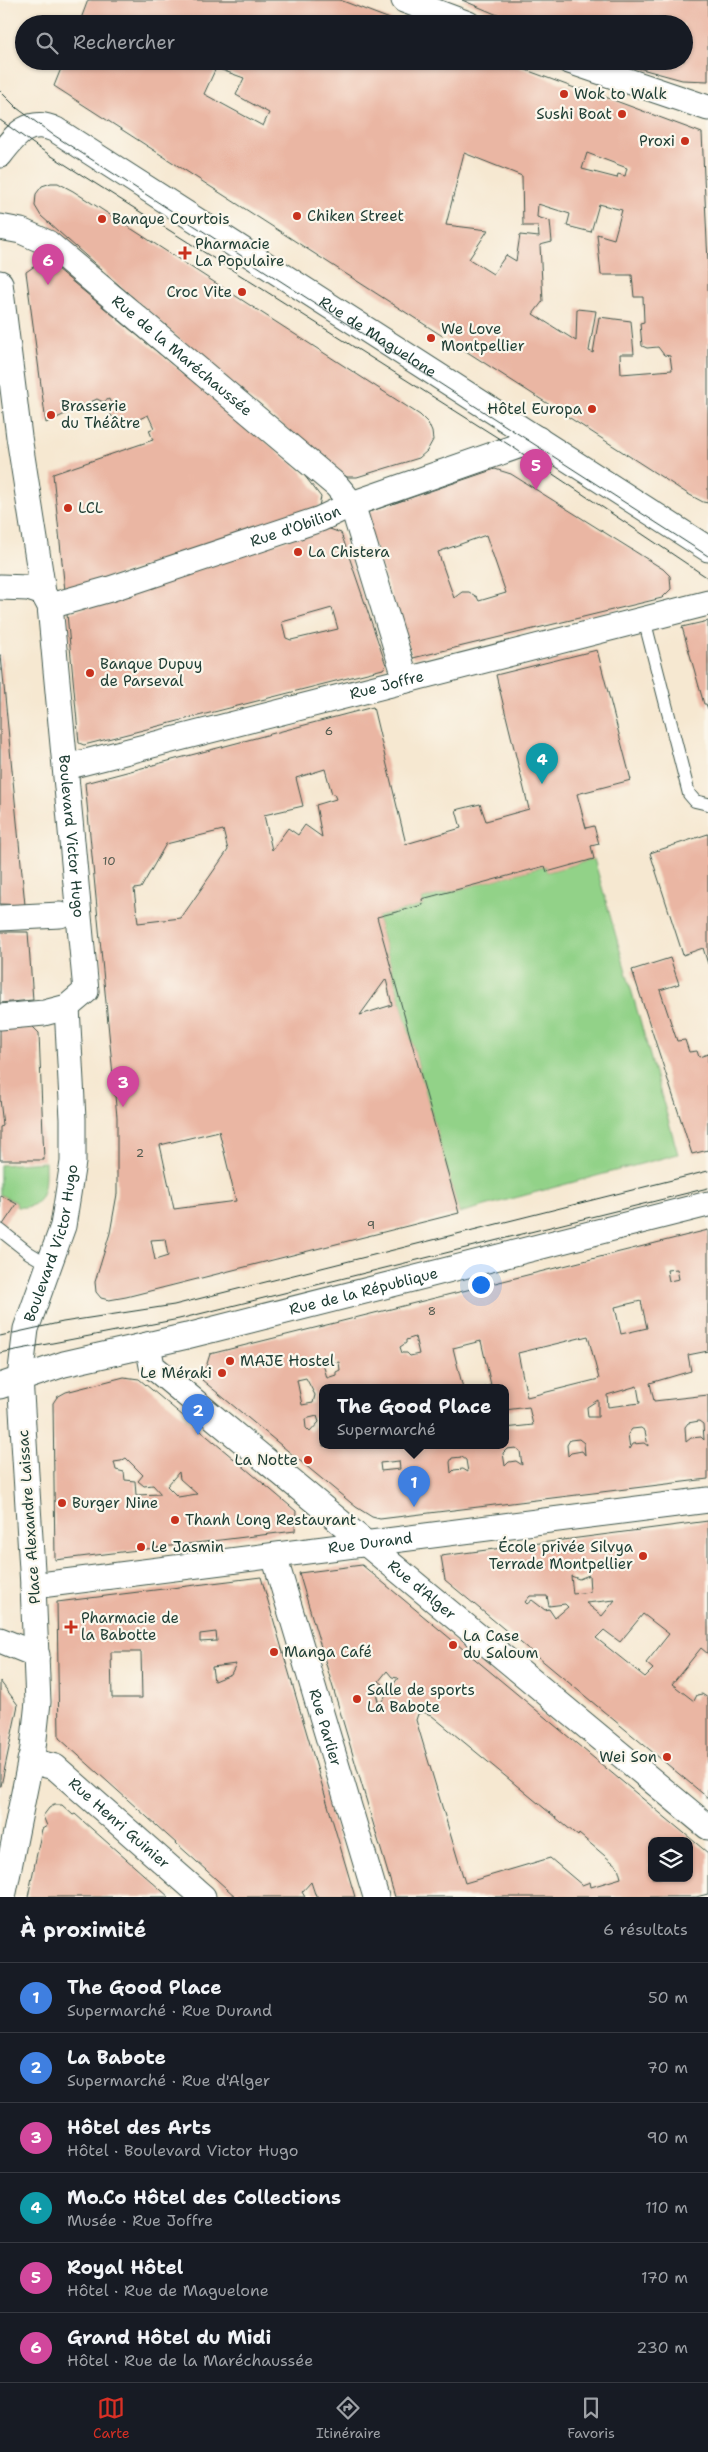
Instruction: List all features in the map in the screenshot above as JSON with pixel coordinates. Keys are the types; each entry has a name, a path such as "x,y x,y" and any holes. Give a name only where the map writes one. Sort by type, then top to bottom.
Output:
{"street":[{"path":"404,0 444,15"},
{"path":"596,70 708,108"},
{"name":"Rue de Maguelone","path":"0,155 9,143 26,128 34,125 47,126 708,549"},
{"name":"Rue de la Maréchaussée","path":"0,227 21,230 48,243 337,486 352,504"},
{"name":"Boulevard Victor Hugo","path":"0,283 19,437 46,600 66,767 86,991 67,1007 73,1119 73,1162 63,1226 26,1329 10,1382"},
{"name":"Rue d'Obilion","path":"46,600 110,589 320,519 352,504 538,439"},
{"path":"352,504 406,680"},
{"path":"0,587 28,588 46,600"},
{"name":"Rue Joffre","path":"66,767 708,603"},
{"path":"0,918 60,915"},
{"path":"0,1017 44,1013 67,1007"},
{"name":"Rue de la République","path":"10,1382 64,1364 148,1345 708,1204"},
{"name":"Rue d'Alger","path":"148,1345 152,1366 708,1826"},
{"name":"Place Alexandre Laissac","path":"4,1897 30,1761 38,1702 33,1586 10,1382"},
{"name":"Rue Durand","path":"33,1586 708,1500"},
{"name":"Rue Parlier","path":"274,1556 376,1897"},
{"path":"0,1640 37,1655"},
{"name":"Rue Henri Guinier","path":"30,1761 55,1767 203,1897"}],"lane":[{"path":"644,619 689,794 695,801 708,804"},
{"path":"0,1230 49,1265"}],"green space":[{"path":"594,859 678,1154 459,1213 377,917 423,905 422,899 545,866 547,872"},
{"path":"45,1162 44,1187 39,1200 34,1204 27,1207 17,1207 16,1202 0,1195 0,1165"}],"building":[{"path":"88,0 340,0 379,15 82,15"},
{"path":"462,0 708,0 708,81 682,80 645,70 693,70 693,15 498,15"},
{"path":"60,70 215,70 204,94 263,126 269,113 236,95 244,78 222,70 526,70 580,90 581,88 702,133 708,263 708,503 688,494 54,86","holes":["464,153 522,176 523,226 538,226 539,237 520,235 516,261 506,255 493,274 469,259 488,230 446,225","587,153 627,168 625,176 618,174 617,178 582,169","538,204 570,214 567,226 591,232 599,204 622,210 614,239 597,234 601,275 632,275 634,297 643,297 644,322 640,323 642,346 647,348 658,347 664,355 670,356 672,370 621,374 620,354 634,354 631,321 599,317 593,353 589,351 596,311 577,309 576,341 533,314 543,301 540,245 552,242 550,221 537,217"]},
{"path":"58,183 73,191 420,415 428,423 432,432 433,440 427,451 419,458 357,477 347,477 341,473 209,365 41,216 35,206 36,194 42,186"},
{"path":"45,259 301,471 321,497 318,511 65,591 53,474 153,440 149,430 154,428 148,415 122,427 117,417 112,417 109,411 112,407 109,399 103,402 97,399 46,423 26,272"},
{"path":"495,469 511,474 663,569 670,576 671,589 662,598 413,658 363,514","holes":["486,535 506,593 479,601 477,597 469,592 462,592 454,598 438,552"]},
{"path":"324,527 341,533 386,665 383,669 84,745 79,743 67,614","holes":["332,608 338,629 291,640 286,638 282,622"]},
{"path":"708,621 708,709 706,704 704,704 682,627"},
{"path":"597,650 631,780 577,794 586,828 594,826 599,844 591,846 594,859 547,872 545,866 422,899 423,905 377,917 459,1213 126,1297 109,1300 101,1298 96,1292 95,1282 110,1233 117,1194 117,1117 85,783 373,707 406,844 461,828 456,810 480,804 486,821 529,809 496,675","holes":["325,769 332,794 334,794 336,799 316,805 322,837 305,825 298,835 288,828 272,850 264,815 303,806 296,778","223,830 228,850 181,918 138,923 134,889 141,888 166,844","386,979 392,1005 360,1015","219,1131 236,1201 174,1209 160,1145","165,1239 168,1256 155,1260 151,1240"]},
{"path":"1,655 25,905 0,904"},
{"path":"708,834 708,964 703,948 683,955 650,853"},
{"path":"0,932 28,932 33,1000 0,1003"},
{"path":"670,958 679,984 660,990 677,1041 685,1040 689,1052 697,1051 699,1057 708,1054 708,1150 692,1154 632,970"},
{"path":"31,1025 39,1033 44,1160 0,1160 0,1127 3,1126 0,1099 0,1028"},
{"path":"0,1195 17,1204 0,1229"},
{"path":"708,1230 708,1351 688,1355 691,1371 650,1383 654,1401 708,1395 708,1479 380,1519 372,1517 356,1507 202,1380 210,1354","holes":["677,1269 679,1279 669,1281 667,1270","641,1301 647,1328 621,1334 615,1307","588,1336 599,1379 527,1397 518,1353","415,1337 419,1354 410,1356 407,1353 402,1353 400,1347 406,1343 406,1340","331,1359 334,1363 339,1362 340,1370 336,1372 336,1375 327,1378 322,1360","306,1378 315,1395 313,1403 302,1405 297,1380","637,1386 640,1403 608,1407 607,1395","598,1400 598,1417 588,1417 587,1407","317,1416 319,1422 310,1432 306,1428 305,1419","699,1421 703,1424 704,1440 701,1437 691,1438 686,1442 685,1427 688,1423","641,1428 645,1431 648,1446 644,1443 633,1444 630,1449 628,1434 632,1429","579,1439 584,1443 585,1455 582,1451 571,1453 568,1456 567,1445 570,1440","462,1457 466,1460 468,1472 463,1469 454,1470 451,1473 450,1462 452,1458","399,1461 400,1469 381,1471 380,1463"]},
{"path":"124,1377 139,1379 296,1511 295,1531 55,1560 53,1403 57,1397 66,1392","holes":["126,1458 143,1475 138,1481 144,1486 153,1485 161,1494 136,1495 135,1481 125,1480 124,1472 116,1470 114,1462","179,1472 180,1479 197,1494 178,1497 167,1486"]},
{"path":"708,1521 708,1654 701,1648 672,1684 694,1701 697,1695 702,1694 708,1698 708,1798 445,1580 441,1556","holes":["589,1575 590,1592 573,1594 571,1576 579,1579","530,1596 547,1596 549,1606 565,1604 568,1607 555,1618 549,1609 545,1610 532,1600 527,1604 525,1602","615,1600 602,1616 586,1603","643,1614 669,1634 646,1663 653,1669 645,1677 596,1638 604,1630 620,1642"]},
{"path":"362,1565 689,1837 648,1837 648,1882 693,1882 693,1841 708,1853 708,1894 696,1897 395,1897 299,1573","holes":["387,1671 392,1677 398,1678 379,1705 376,1693 383,1684 379,1681","423,1712 431,1715 578,1836 579,1834 618,1867 621,1878 591,1887 590,1882 582,1885 550,1858 465,1883 416,1720 418,1714"]},
{"path":"261,1577 355,1897 316,1897 311,1882 302,1892 305,1897 236,1897 59,1738 57,1602","holes":["216,1632 217,1641 200,1642 200,1634","111,1652 141,1652 142,1698 112,1698","236,1664 231,1674 214,1681 212,1667"]},
{"path":"0,1681 18,1705 1,1786 0,1786"},
{"path":"54,1805 62,1805 73,1815 75,1814 169,1897 28,1897 42,1829 47,1826 43,1816"}],"tram line":[{"path":"0,91 17,108 52,134 708,556"},
{"path":"0,120 39,148 514,448 708,578"},
{"path":"0,1336 63,1322 174,1305 708,1171"},
{"path":"0,1353 179,1319 708,1188"}],"place":[{"name":"Wok to Walk","path":"564,94"},
{"name":"Sushi Boat","path":"622,114"},
{"name":"Proxi","path":"685,141"},
{"name":"Chiken Street","path":"297,216"},
{"name":"Banque Courtois","path":"102,219"},
{"name":"Pharmacie La Populaire","path":"185,253"},
{"name":"Grand Hôtel du Midi","path":"48,285"},
{"name":"Croc Vite","path":"242,292"},
{"name":"We Love Montpellier","path":"431,338"},
{"name":"Hôtel Europa","path":"592,409"},
{"name":"Brasserie du Théâtre","path":"51,415"},
{"name":"Royal Hôtel","path":"536,490"},
{"name":"LCL","path":"68,508"},
{"name":"La Chistera","path":"298,552"},
{"name":"Banque Dupuy de Parseval","path":"90,673"},
{"name":"Mo.Co Hôtel des Collections","path":"542,784"},
{"name":"Hôtel des Arts","path":"123,1107"},
{"name":"MAJE Hostel","path":"230,1361"},
{"name":"Le Méraki","path":"222,1373"},
{"name":"La Babote","path":"198,1435"},
{"name":"La Notte","path":"308,1460"},
{"name":"Burger Nine","path":"62,1503"},
{"name":"The Good Place","path":"414,1507"},
{"name":"Thanh Long Restaurant","path":"175,1520"},
{"name":"Le Jasmin","path":"141,1547"},
{"name":"École privée Silvya Terrade Montpellier","path":"643,1556"},
{"name":"Pharmacie de la Babotte","path":"71,1627"},
{"name":"La Case du Saloum","path":"453,1645"},
{"name":"Manga Café","path":"274,1652"},
{"name":"Salle de sports La Babote","path":"357,1699"},
{"name":"Wei Son","path":"667,1757"}]}
